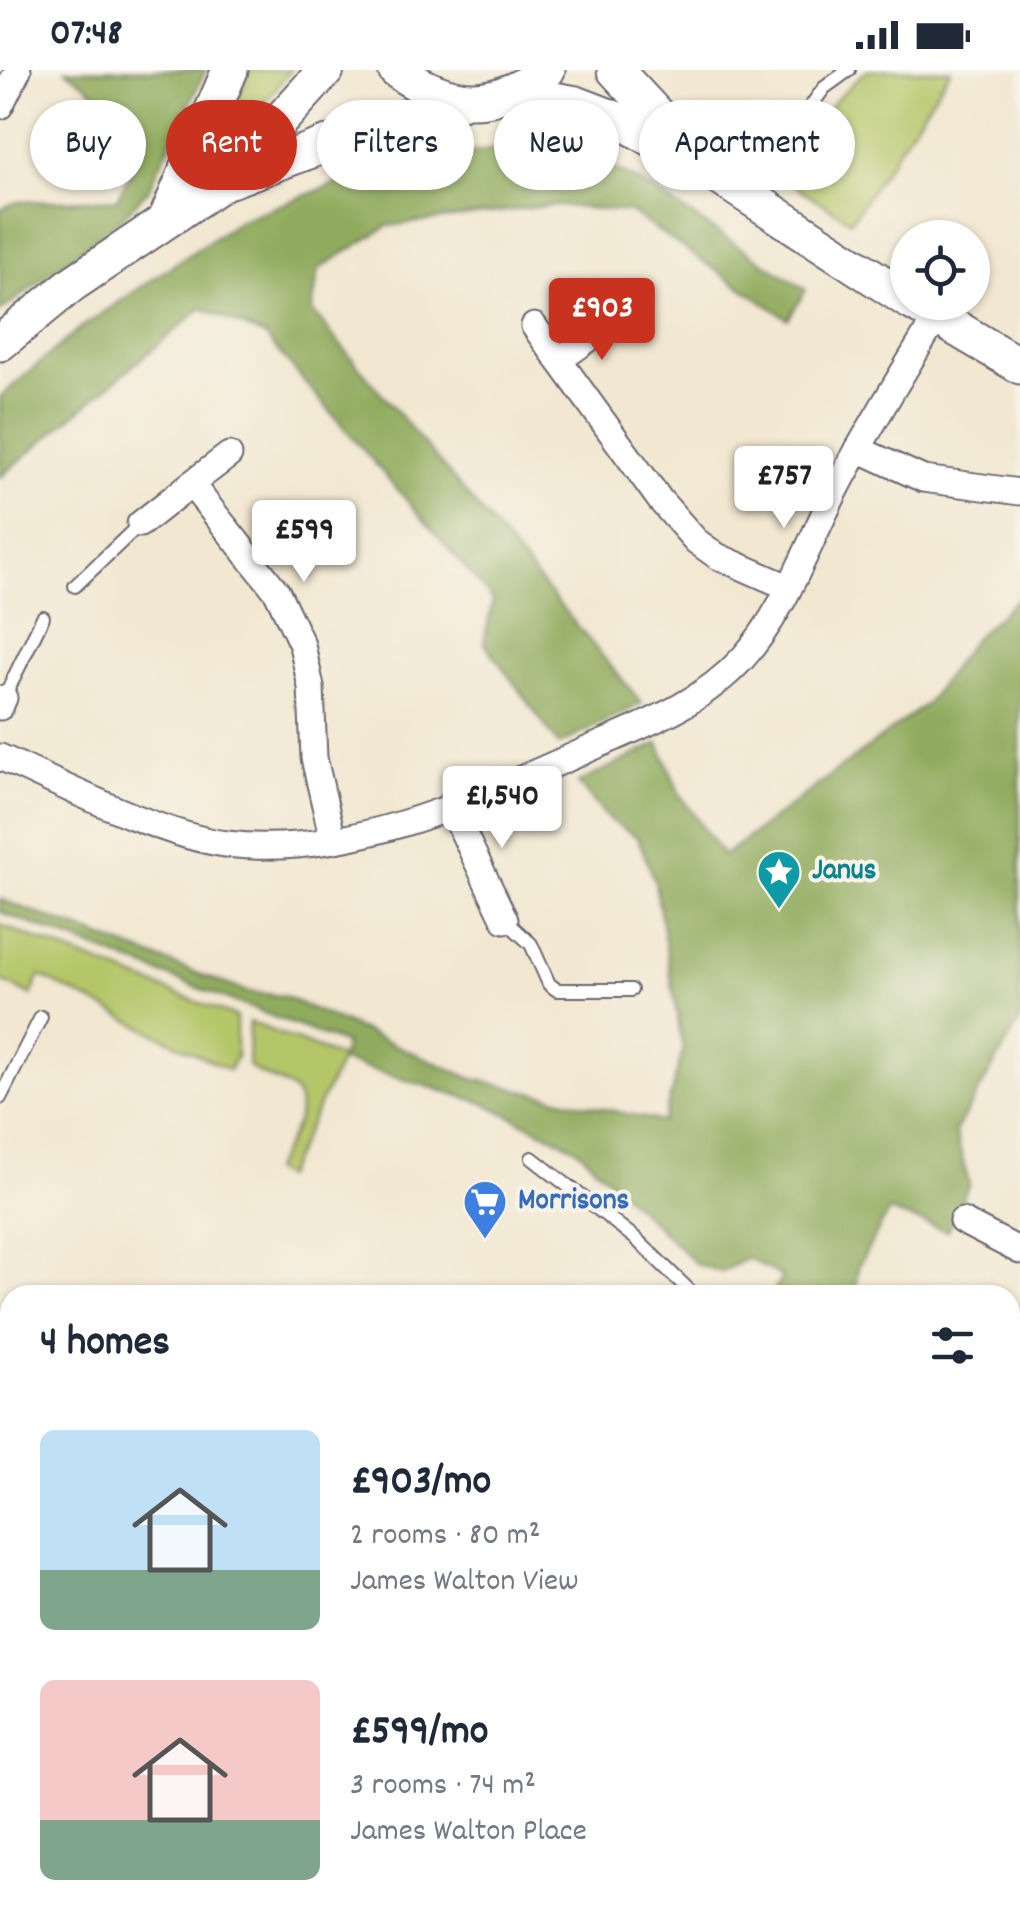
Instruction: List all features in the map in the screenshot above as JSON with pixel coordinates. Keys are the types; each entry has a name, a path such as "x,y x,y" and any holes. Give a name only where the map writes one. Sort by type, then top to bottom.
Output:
{"main road":[{"path":"166,221 230,70"},
{"path":"297,102 326,70"},
{"path":"396,70 423,89 455,100"},
{"path":"471,100 510,92 547,70"},
{"path":"616,70 644,100"},
{"path":"510,92 576,104 639,131"},
{"path":"0,343 72,284 212,190"},
{"path":"738,190 890,289"},
{"path":"940,320 1020,366"}],"street":[{"path":"0,106 18,70"},
{"path":"0,757 184,833 222,844 274,847 333,840 450,806 529,776 690,704 742,659 772,622 858,448 912,320"},
{"path":"559,360 614,321"},
{"path":"534,326 660,500 696,542 732,564 788,587"},
{"path":"858,448 923,479 1020,492"},
{"path":"140,524 229,455"},
{"path":"191,484 278,592 302,645 310,687 314,758 333,840"},
{"path":"450,806 505,920"},
{"path":"962,1220 1020,1250"}],"lane":[{"path":"824,88 826,70"},
{"path":"747,196 824,88 849,70"},
{"path":"75,586 140,524"},
{"path":"2,702 43,616"},
{"path":"505,920 531,944 549,984 557,990 631,990"},
{"path":"0,1098 40,1017"},
{"path":"532,1158 634,1238 683,1285"}],"green space":[{"path":"66,70 206,70 192,100 166,100 166,153 148,190 121,219 0,312 0,209 17,202 117,199 122,190 146,190 146,100 105,100"},
{"path":"249,70 291,70 267,100 238,100"},
{"path":"867,70 951,70 851,221 801,190 855,190 855,100 836,100"},
{"path":"494,149 494,190 619,190 619,171 639,181 639,190 652,190 806,290 788,319 630,212 554,205 388,226 319,269 312,311 642,703 559,745 484,642 493,600 265,336 202,308 0,477 0,397 78,330 240,220 319,190 474,190 474,152"},
{"path":"1020,596 1020,1021 955,1132 969,1184 947,1231 889,1211 858,1267 856,1285 778,1285 782,1277 748,1258 721,1272 696,1264 576,1148 484,1103 341,1061 345,1044 0,912 0,899 247,992 283,996 473,1079 663,1122 683,1050 655,882 638,838 608,819 578,783 659,743 679,793 723,856 926,704 973,639"},
{"path":"0,925 236,1017 236,1057 229,1070 40,976 31,995 0,980"},
{"path":"249,1022 342,1058 284,1177 272,1171 295,1128 300,1105 289,1088 248,1065"}],"place":[{"name":"Janus","path":"779,910"},
{"name":"Morrisons","path":"485,1240"}]}
